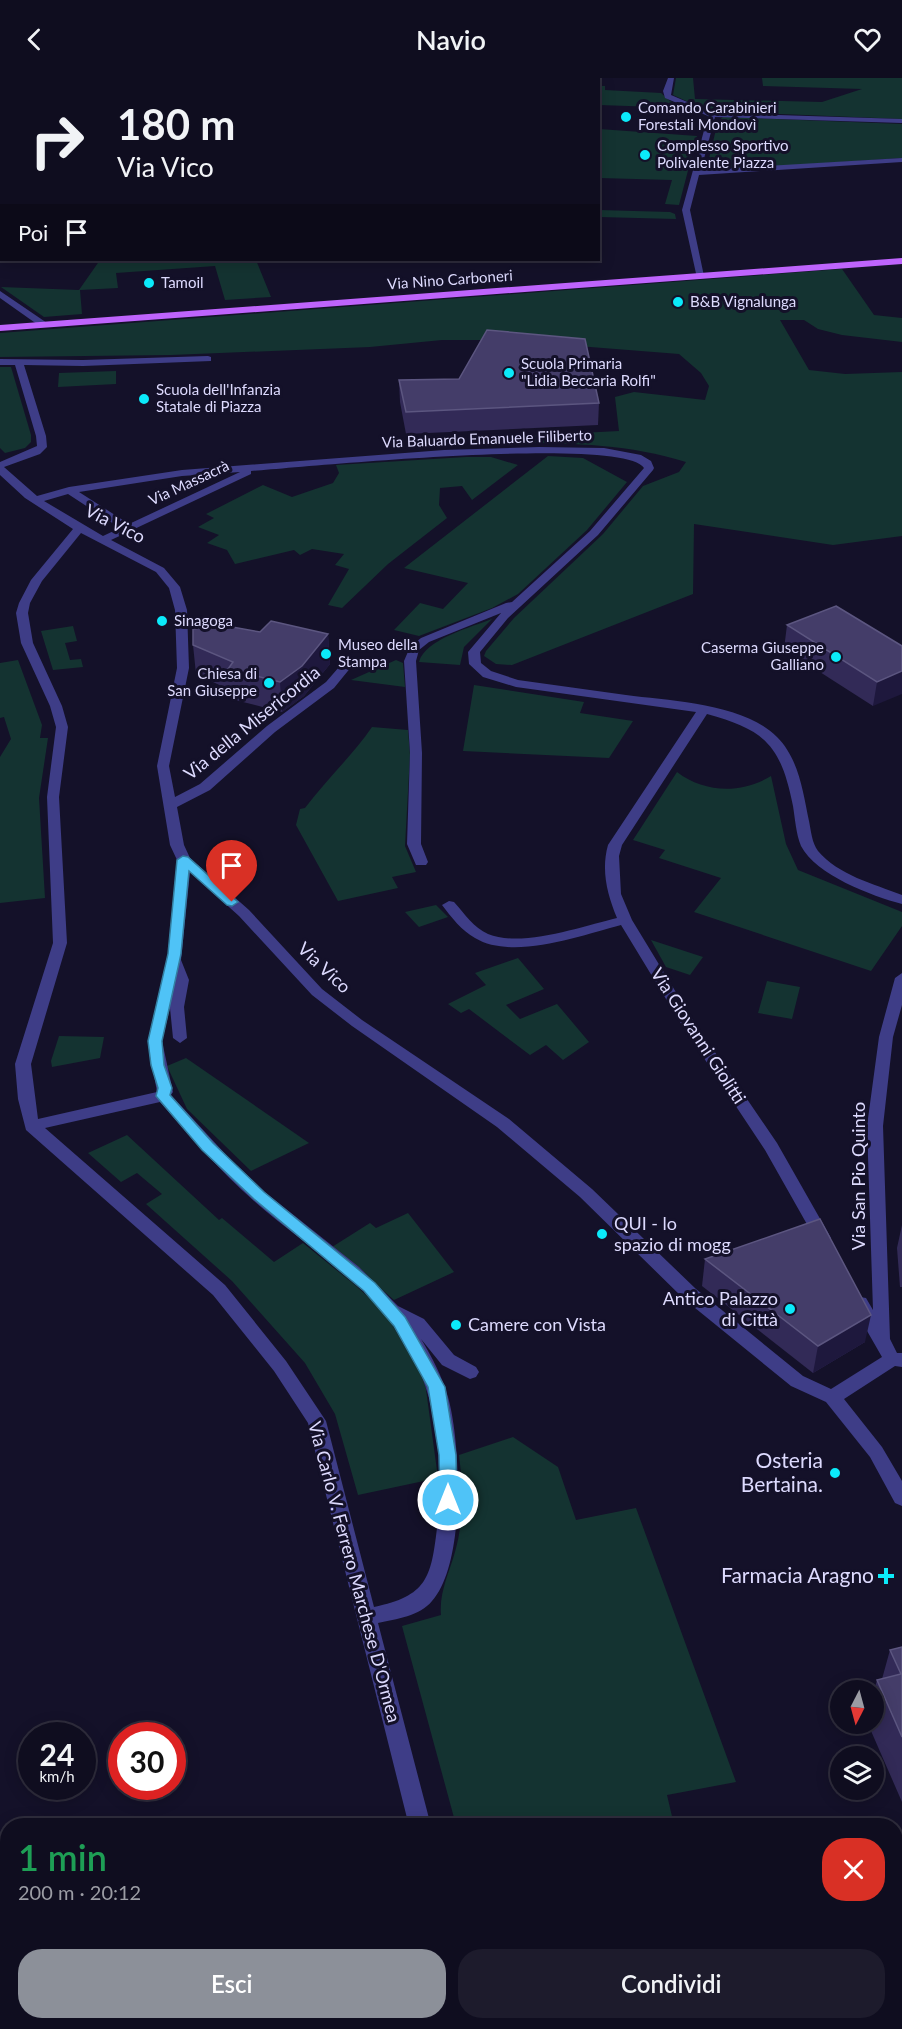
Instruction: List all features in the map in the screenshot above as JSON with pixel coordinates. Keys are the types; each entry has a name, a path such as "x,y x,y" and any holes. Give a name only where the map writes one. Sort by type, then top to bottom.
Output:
{"main road":[{"name":"Via Nino Carboneri","path":"0,328 902,261"}],"street":[{"path":"671,78 667,91 668,96 712,115 902,121"},
{"path":"700,276 686,214 712,115"},
{"path":"695,173 902,160"},
{"path":"0,294 44,325"},
{"path":"0,362 208,359"},
{"path":"0,465 36,452 42,447 41,436 19,363"},
{"name":"Via Baluardo Emanuele Filiberto","path":"36,500 69,490 182,473 258,466 433,454 538,450 621,452 645,462 649,468 647,473 636,482 594,533 504,616 474,652 474,660 482,670 500,678 535,686 704,709"},
{"name":"Via Massacrà","path":"101,541 258,466"},
{"name":"Via Vico","path":"0,470 36,500 79,528 160,570 172,582 178,594 181,610 183,668 163,766 177,845 183,860 244,913 317,992 357,1023 502,1123 586,1193 690,1294 797,1382 832,1397"},
{"path":"69,490 129,528"},
{"path":"79,528 31,591 22,613 23,626 38,671 60,716 62,727 53,797 60,943 23,1064 26,1098 32,1126 163,1096"},
{"path":"421,862 414,844 416,753 410,661 412,651 424,640 496,612 526,596"},
{"name":"Via della Misericordia","path":"170,804 205,787 271,729 330,685 350,661"},
{"path":"704,709 745,721 767,734 781,748 790,764 807,844 817,859 856,880 902,900"},
{"name":"Via Giovanni Giolitti","path":"704,709 613,850 614,894 625,920 685,1019 771,1147 829,1250"},
{"path":"163,1096 165,1088 158,1065 155,1041 174,960 183,860"},
{"path":"449,905 479,935 505,943 528,941 625,920"},
{"path":"174,960 182,976 177,1006 180,1038"},
{"name":"Via San Pio Quinto","path":"882,1342 875,1126 886,1037 902,978"},
{"path":"163,1096 207,1146 259,1196 359,1278 391,1310 436,1387 447,1455 448,1500 443,1549 428,1593 418,1602 367,1617"},
{"name":"Via Carlo V. Ferrero Marchese D'Ormea","path":"32,1126 219,1290 280,1366 317,1420 418,1818"},
{"path":"853,1291 882,1342 897,1360 832,1397 876,1452 902,1498"},
{"path":"391,1310 418,1324 448,1360 470,1372"}],"green space":[{"path":"676,78 693,78 695,99 822,102 862,89 763,86 762,78 902,78 902,119 708,111 673,95"},
{"path":"600,86 605,86 605,90 661,93 670,101 692,110 691,113 657,107 600,105"},
{"path":"723,117 902,124 902,158 706,171 718,121"},
{"name":"Complesso Sportivo Polivalente Piazza","path":"600,129 697,136 679,205 665,204 672,180 600,178"},
{"path":"600,210 670,212 675,214 676,219 600,217"},
{"path":"99,261 256,261 271,297 225,300 215,266 116,273 118,288 80,290 82,314 44,317 1,287 79,290"},
{"path":"842,269 874,315 902,318 902,342 842,335 818,329 804,320 780,320 809,370 845,374 902,372 902,536 833,545 694,524 693,594 512,665 496,664 484,656 486,651 514,618 603,534 643,486 679,472 686,462 636,450 611,447 560,443 484,443 481,438 619,431 615,397 634,392 705,400 709,386 701,373 679,354 501,340 442,340 370,347 171,355 0,357 0,333"},
{"path":"0,367 11,367 31,435 31,442 25,448 5,453 0,448"},
{"path":"116,371 116,384 58,387 59,373"},
{"path":"548,456 583,458 627,482 587,530 518,594 492,608 419,636 394,630 420,603 443,609 468,583 404,568"},
{"path":"491,457 518,465 472,500 462,486 440,488 439,505 447,518 388,564 342,608 328,605 349,569 335,565 344,554 312,549 300,555 294,550 235,564 227,550 207,543 219,535 198,527 214,518 206,514 263,485 292,497 333,483 339,473 336,465"},
{"path":"492,619 464,647 460,665 419,662 423,654 439,640"},
{"path":"73,626 77,641 65,643 70,660 81,659 83,667 53,670 41,631"},
{"path":"18,660 42,725 40,738 48,738 39,798 45,898 0,903 0,757 11,739 4,717 0,718 0,663"},
{"path":"396,660 403,663 405,687 351,680"},
{"path":"474,685 584,702 580,713 633,721 609,758 463,751"},
{"path":"372,727 408,730 410,755 405,846 416,872 392,877 398,888 338,901 296,825 300,809 305,808"},
{"path":"677,772 699,784 723,789 748,786 771,776 786,844 798,870 902,912 902,926 871,971 694,912 721,878 659,858 665,850 633,840"},
{"path":"436,905 448,917 419,927 405,912"},
{"path":"651,940 703,957 690,975 666,967"},
{"path":"518,958 544,989 506,1005 520,1019 557,1004 589,1042 563,1060 546,1045 530,1055 469,1009 461,1013 448,1004 486,985 475,973"},
{"path":"767,981 800,987 792,1019 758,1013"},
{"path":"59,1036 104,1037 100,1058 52,1067 51,1061"},
{"path":"186,1058 309,1143 251,1171 187,1109 167,1066"},
{"path":"127,1135 219,1220 222,1218 274,1262 303,1243 385,1312 425,1382 438,1478 358,1495 335,1414 305,1363 232,1281 146,1204 162,1194 137,1173 121,1182 88,1153"},
{"path":"408,1213 454,1272 394,1300 332,1247 370,1223 376,1228"},
{"path":"513,1437 558,1467 576,1520 636,1508 736,1782 667,1795 672,1818 454,1818 402,1626 441,1615 443,1591 460,1528 462,1492 459,1455"}],"building":[{"path":"487,330 585,339 599,403 406,412 399,380 459,379"},
{"path":"836,606 902,646 902,671 877,682 787,625"},
{"path":"271,621 328,634 302,666 280,682 228,669 233,662 193,645 193,629 221,625 260,632"},
{"name":"Antico Palazzo di Città","path":"820,1219 871,1315 818,1346 705,1259"},
{"path":"902,1647 902,1737 884,1696 884,1680 877,1680 901,1674 890,1650"}],"place":[{"name":"Comando Carabinieri Forestali Mondovì","path":"626,117"},
{"name":"Complesso Sportivo Polivalente Piazza","path":"645,155"},
{"name":"Tamoil","path":"149,283"},
{"name":"B&B Vignalunga","path":"678,302"},
{"name":"Scuola Primaria \"Lidia Beccaria Rolfi\"","path":"509,373"},
{"name":"Scuola dell'Infanzia Statale di Piazza","path":"144,399"},
{"name":"Sinagoga","path":"162,621"},
{"name":"Museo della Stampa","path":"326,654"},
{"name":"Caserma Giuseppe Galliano","path":"836,657"},
{"name":"Chiesa di San Giuseppe","path":"269,683"},
{"name":"QUI - lo spazio di mogg","path":"602,1234"},
{"name":"Antico Palazzo di Città","path":"790,1309"},
{"name":"Camere con Vista","path":"456,1325"},
{"name":"Osteria Bertaina.","path":"835,1473"},
{"name":"Farmacia Aragno","path":"886,1576"}],"route":[{"path":"232,902 183,860 178,897 175,954 155,1041 158,1065 165,1088 163,1096 207,1146 259,1196 369,1287 400,1322 434,1380 439,1396 449,1478 448,1500"}]}
